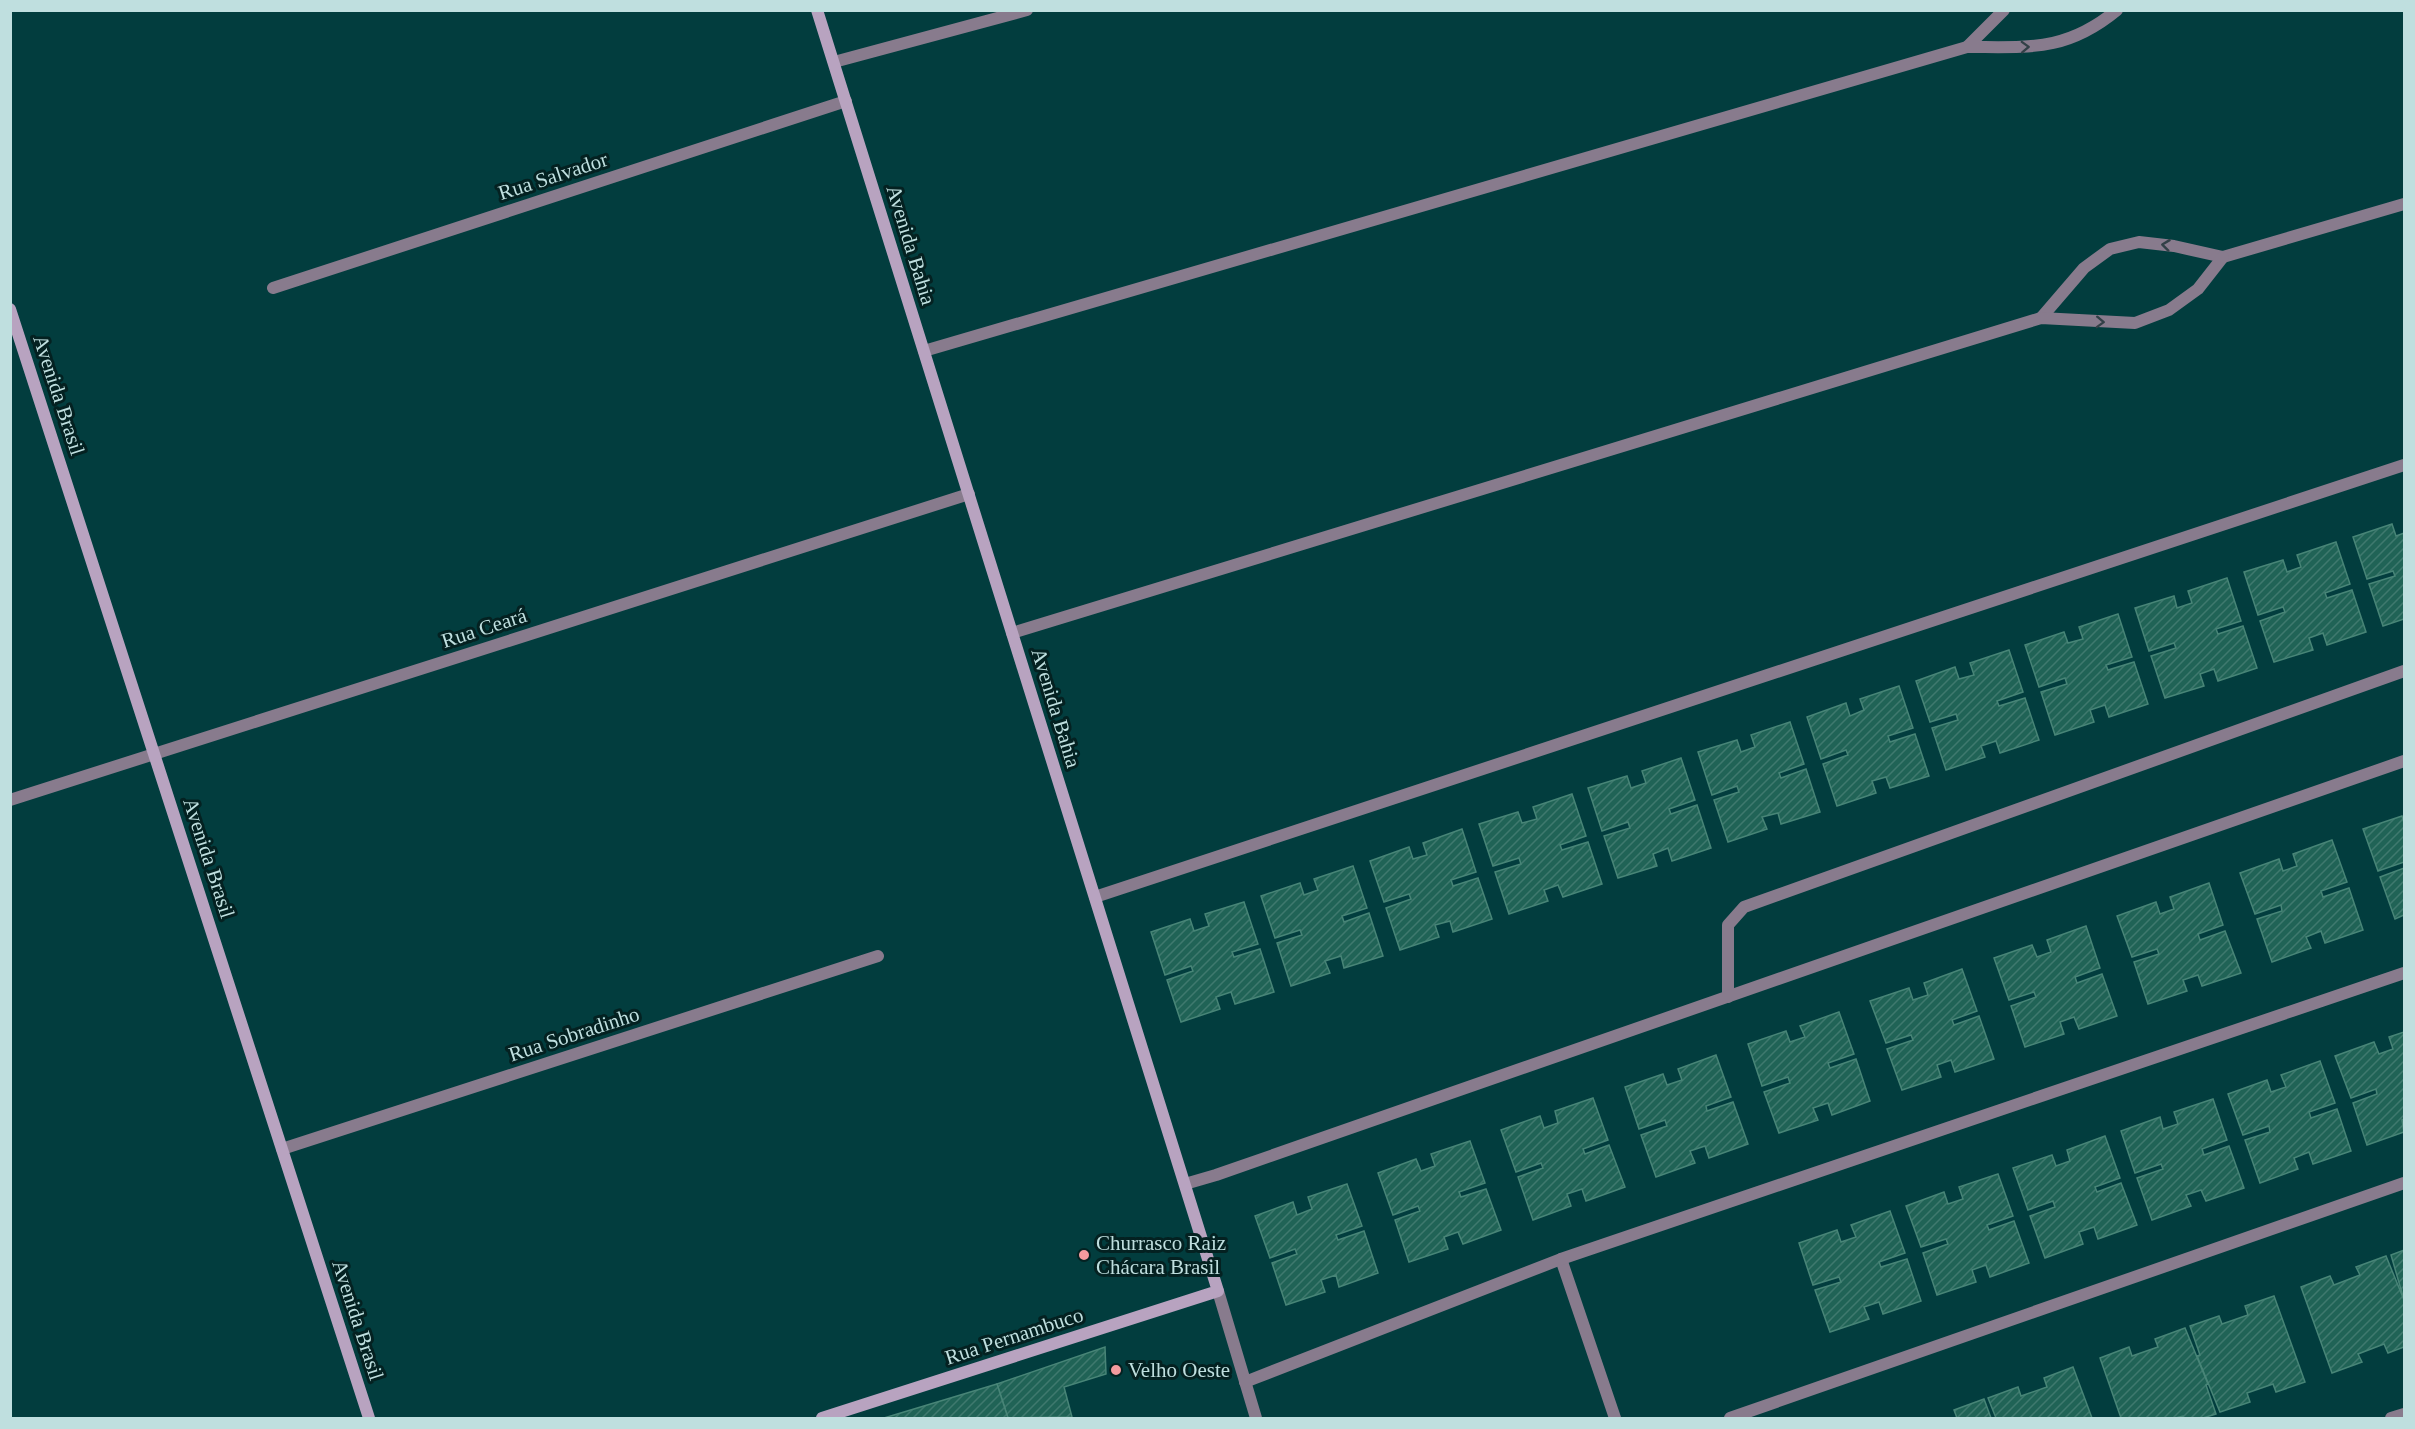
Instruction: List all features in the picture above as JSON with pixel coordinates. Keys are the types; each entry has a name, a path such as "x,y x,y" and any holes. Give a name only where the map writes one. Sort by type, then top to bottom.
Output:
{"street":[{"name":"Avenida Bahia","path":"818,10 1185,1184 1256,1419"},
{"path":"834,62 1027,10"},
{"path":"1967,47 2004,10"},
{"path":"924,351 1967,47 2038,46 2068,40 2098,25 2117,10"},
{"name":"Rua Salvador","path":"273,288 846,101"},
{"path":"2041,318 2084,268 2110,249 2139,242 2174,246 2223,257 2404,204"},
{"path":"1012,633 2041,318 2135,323 2169,310 2198,289 2223,257"},
{"name":"Avenida Brasil","path":"10,309 369,1419"},
{"path":"1095,897 2404,465"},
{"name":"Rua Ceará","path":"10,800 969,494"},
{"path":"1728,997 1728,925 1744,907 2404,671"},
{"path":"1185,1184 2404,761"},
{"name":"Rua Sobradinho","path":"282,1149 878,956"},
{"path":"1245,1382 1561,1259 2404,973"},
{"path":"1730,1419 2404,1183"},
{"path":"1561,1259 1615,1419"},
{"name":"Rua Pernambuco","path":"822,1419 1218,1291"},
{"path":"2391,1419 2404,1414"}],"building":[{"path":"2392,524 2396,536 2404,533 2404,619 2383,626 2369,584 2395,576 2393,571 2367,579 2353,537"},
{"path":"2336,542 2350,584 2325,593 2327,598 2352,590 2366,632 2327,645 2323,633 2309,638 2313,650 2274,662 2260,621 2285,612 2283,607 2258,615 2244,572 2283,560 2287,572 2301,567 2297,555"},
{"path":"2227,578 2241,621 2216,629 2218,634 2243,626 2257,668 2218,681 2214,669 2200,674 2204,686 2165,698 2151,656 2176,648 2174,643 2149,651 2135,608 2174,596 2177,608 2192,603 2188,591"},
{"path":"2118,614 2132,657 2106,665 2108,670 2134,662 2148,704 2109,717 2105,705 2090,710 2094,722 2055,735 2041,692 2067,684 2065,678 2039,687 2025,645 2064,632 2068,643 2083,639 2079,627"},
{"path":"2009,650 2023,692 1997,701 1999,706 2025,698 2039,740 2000,753 1996,741 1981,746 1985,757 1946,770 1932,728 1958,720 1956,714 1930,722 1916,681 1955,667 1959,679 1974,675 1970,663"},
{"path":"1899,686 1913,728 1888,736 1890,742 1915,734 1929,776 1890,788 1886,777 1872,781 1876,793 1837,806 1823,764 1848,755 1846,750 1821,759 1807,717 1846,703 1850,716 1864,710 1860,699"},
{"path":"1790,722 1804,764 1779,773 1781,778 1806,769 1820,812 1781,824 1778,813 1762,817 1767,829 1728,842 1714,800 1739,792 1737,786 1712,795 1698,752 1737,740 1741,752 1755,747 1751,735"},
{"path":"1681,758 1695,800 1669,809 1671,814 1697,805 1711,848 1672,861 1668,848 1653,854 1657,866 1618,878 1604,836 1630,828 1628,822 1602,831 1588,788 1627,776 1631,788 1646,783 1642,771"},
{"path":"1572,794 1586,836 1560,845 1562,850 1588,842 1602,884 1563,897 1558,885 1544,890 1548,901 1509,914 1495,872 1521,864 1519,858 1493,866 1479,824 1518,812 1522,823 1537,819 1533,807"},
{"path":"2402,816 2404,862 2378,871 2363,829"},
{"path":"1462,829 1476,872 1451,880 1453,886 1478,878 1492,919 1453,932 1450,921 1435,925 1439,937 1400,950 1386,908 1411,899 1409,894 1384,902 1370,861 1409,847 1413,859 1427,855 1423,843"},
{"path":"2332,840 2347,882 2321,891 2323,897 2349,888 2363,930 2325,943 2321,931 2306,937 2311,948 2272,962 2257,919 2282,911 2281,905 2255,914 2240,873 2279,859 2283,871 2297,866 2293,854"},
{"path":"1353,866 1367,908 1342,916 1344,922 1369,913 1383,956 1344,968 1341,956 1325,961 1330,973 1291,986 1277,943 1302,935 1300,930 1275,938 1261,896 1300,883 1304,895 1318,890 1314,879"},
{"path":"2404,868 2404,915 2395,919 2380,877"},
{"path":"2209,883 2223,925 2198,934 2200,940 2225,931 2241,973 2202,986 2198,975 2183,980 2187,991 2148,1004 2134,962 2159,954 2157,949 2132,957 2117,916 2156,902 2160,914 2174,909 2170,897"},
{"path":"1244,902 1258,944 1232,952 1234,957 1260,949 1274,992 1235,1004 1231,992 1216,997 1220,1009 1181,1022 1167,980 1193,971 1191,966 1165,975 1151,932 1190,919 1194,931 1209,926 1205,914"},
{"path":"2086,926 2100,968 2075,977 2077,983 2102,974 2117,1016 2079,1029 2074,1017 2060,1022 2064,1034 2025,1047 2011,1006 2036,997 2034,992 2009,1000 1994,958 2032,945 2037,957 2051,952 2047,940"},
{"path":"1962,969 1977,1011 1952,1020 1954,1025 1979,1016 1994,1059 1955,1072 1951,1060 1937,1065 1941,1077 1902,1090 1887,1049 1913,1040 1911,1035 1886,1043 1870,1001 1909,988 1913,1000 1928,995 1924,983"},
{"path":"1839,1012 1854,1054 1828,1063 1830,1068 1856,1059 1870,1101 1832,1115 1828,1103 1813,1108 1818,1120 1779,1133 1764,1092 1790,1083 1788,1077 1762,1086 1748,1044 1786,1031 1790,1042 1805,1037 1800,1026"},
{"path":"2404,1032 2404,1119 2402,1120 2404,1132 2367,1145 2353,1103 2377,1094 2376,1089 2351,1098 2335,1056 2374,1042 2379,1054 2393,1049 2389,1037"},
{"path":"1716,1055 1731,1097 1706,1106 1707,1111 1733,1102 1748,1144 1709,1158 1705,1146 1690,1151 1695,1163 1656,1177 1641,1135 1667,1126 1665,1120 1639,1129 1625,1087 1663,1074 1667,1085 1682,1080 1678,1069"},
{"path":"2320,1061 2335,1103 2309,1112 2311,1118 2337,1109 2351,1151 2313,1164 2309,1152 2294,1158 2298,1169 2260,1183 2245,1140 2270,1132 2269,1126 2243,1135 2228,1094 2267,1080 2271,1092 2286,1087 2281,1075"},
{"path":"1593,1098 1608,1140 1583,1149 1585,1154 1609,1145 1625,1187 1586,1201 1582,1189 1567,1194 1571,1206 1533,1220 1518,1177 1543,1168 1541,1163 1516,1172 1501,1130 1540,1116 1544,1128 1558,1123 1555,1111"},
{"path":"2213,1099 2227,1140 2202,1149 2204,1155 2229,1146 2244,1188 2206,1201 2201,1190 2186,1195 2191,1206 2152,1220 2137,1178 2163,1169 2161,1164 2135,1173 2121,1131 2160,1117 2163,1129 2178,1124 2174,1112"},
{"path":"2105,1136 2120,1178 2095,1187 2097,1192 2121,1183 2137,1225 2098,1239 2094,1227 2079,1232 2083,1244 2045,1258 2030,1216 2055,1207 2053,1201 2028,1210 2013,1168 2052,1155 2056,1166 2070,1161 2067,1150"},
{"path":"1470,1141 1485,1183 1459,1192 1461,1197 1486,1189 1501,1230 1463,1244 1458,1232 1444,1237 1448,1249 1409,1262 1395,1220 1420,1211 1418,1206 1393,1215 1378,1173 1416,1159 1421,1171 1435,1166 1431,1154"},
{"path":"1998,1174 2013,1216 1987,1225 1989,1230 2014,1221 2029,1263 1990,1277 1986,1265 1972,1270 1976,1282 1937,1295 1923,1253 1948,1244 1946,1239 1921,1247 1906,1206 1944,1192 1948,1204 1963,1199 1959,1187"},
{"path":"1347,1184 1362,1226 1336,1235 1338,1240 1364,1231 1378,1273 1339,1287 1336,1275 1321,1280 1325,1292 1286,1305 1272,1263 1297,1254 1295,1249 1270,1258 1255,1216 1293,1202 1297,1215 1312,1209 1308,1197"},
{"path":"1890,1211 1905,1253 1879,1262 1881,1267 1907,1259 1921,1301 1883,1314 1879,1302 1864,1307 1869,1319 1830,1332 1815,1290 1841,1282 1839,1277 1813,1285 1799,1243 1837,1230 1841,1242 1856,1237 1851,1225"},
{"path":"2404,1250 2404,1300 2391,1255"},
{"path":"2386,1256 2404,1300 2404,1347 2388,1353 2384,1344 2358,1354 2362,1362 2332,1373 2301,1287 2330,1276 2334,1285 2360,1275 2356,1267"},
{"path":"2274,1296 2305,1382 2276,1392 2273,1384 2247,1393 2250,1402 2220,1412 2197,1356 2200,1355 2190,1326 2219,1316 2222,1324 2248,1315 2245,1306"},
{"path":"2185,1328 2208,1384 2206,1385 2216,1414 2203,1418 2184,1418 2183,1416 2121,1418 2100,1358 2129,1347 2132,1356 2158,1347 2155,1339"},
{"path":"1105,1347 1106,1374 1064,1387 1072,1417 1008,1418 997,1384"},
{"path":"2073,1367 2092,1418 1996,1418 1988,1398 2018,1387 2021,1396 2047,1387 2044,1378"},
{"path":"997,1384 1008,1418 884,1418"},
{"path":"1984,1399 1991,1418 1957,1418 1954,1410"}],"place":[{"name":"Churrasco Raiz Chácara Brasil","path":"1084,1255"},
{"name":"Velho Oeste","path":"1116,1370"}]}
